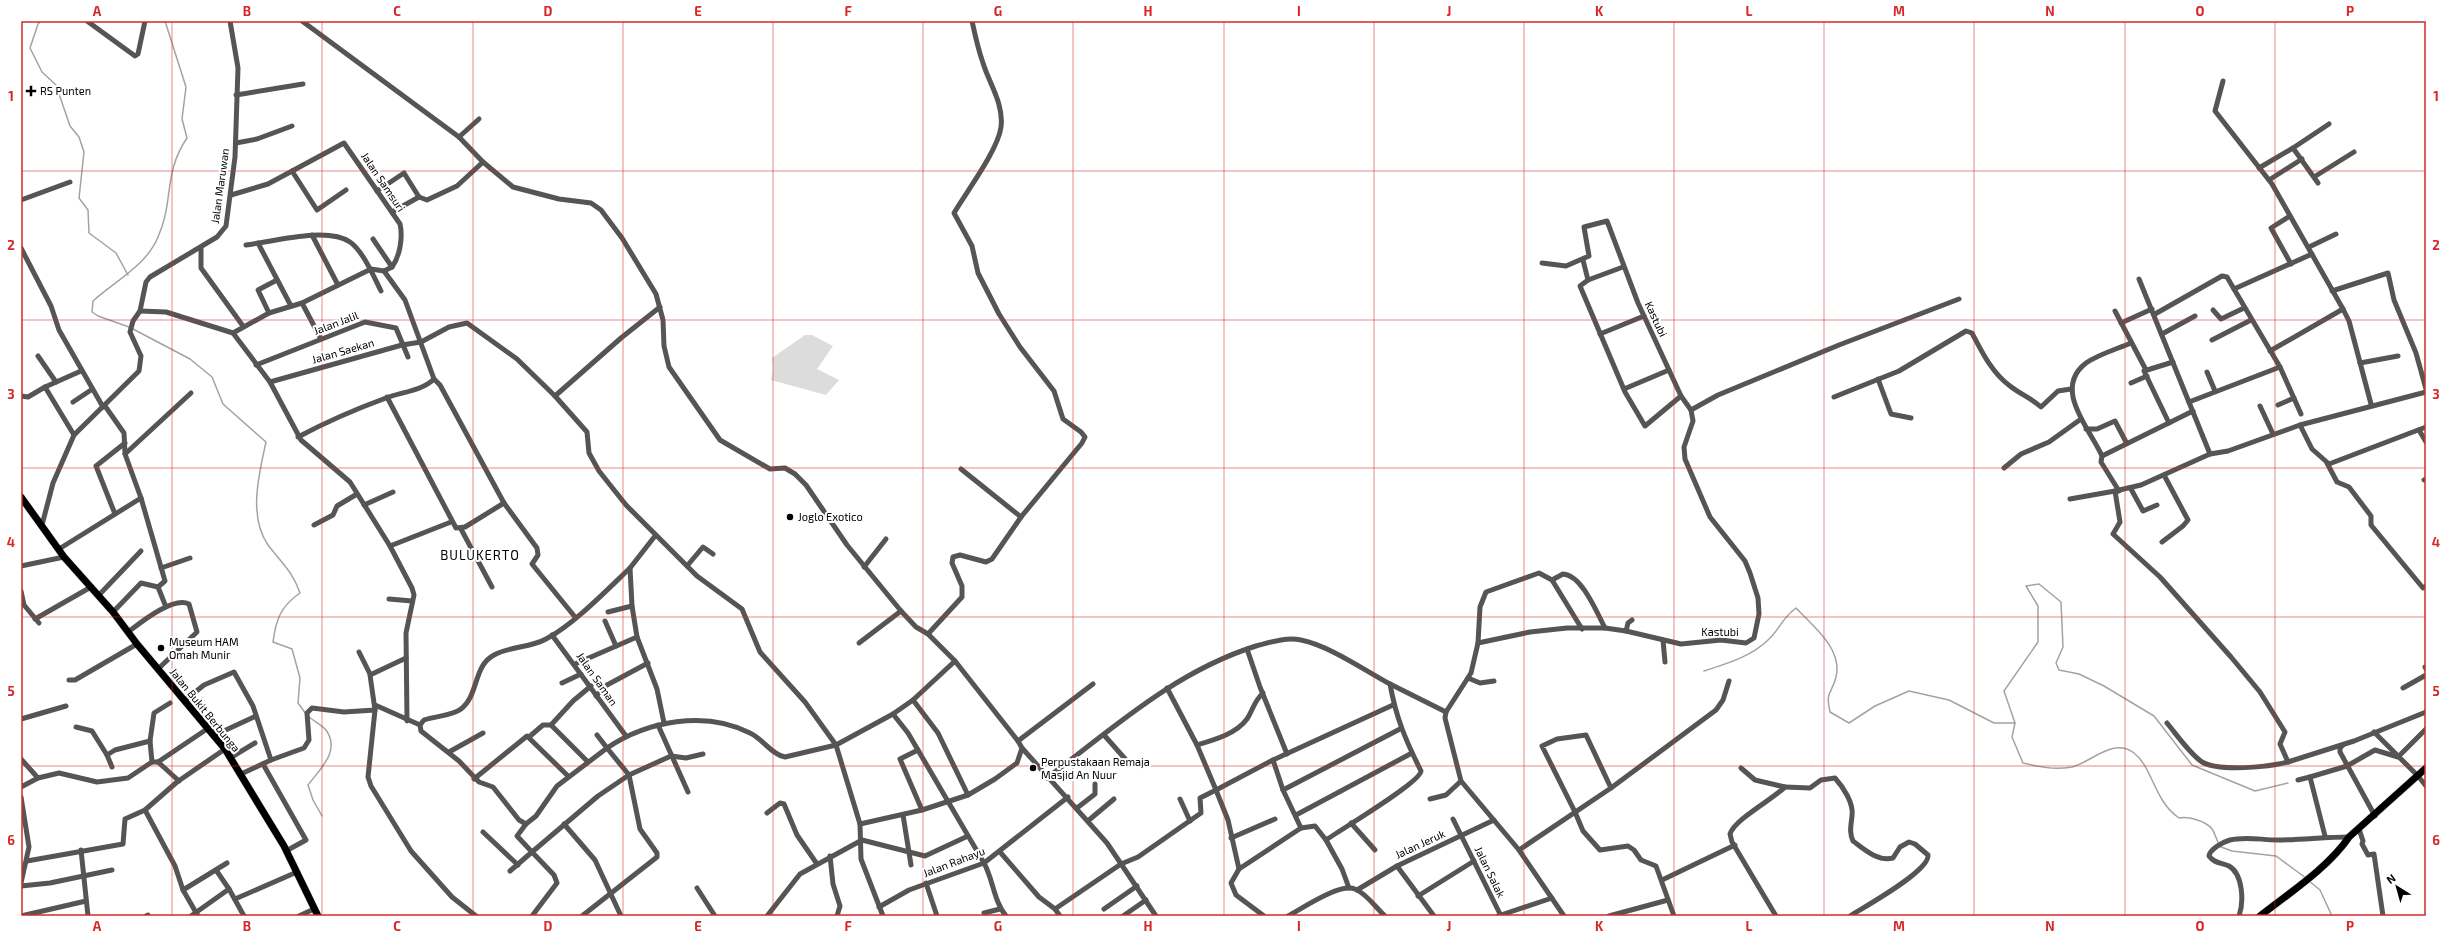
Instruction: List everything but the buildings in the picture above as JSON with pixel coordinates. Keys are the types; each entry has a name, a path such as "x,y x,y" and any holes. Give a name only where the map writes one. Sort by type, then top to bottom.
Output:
{"main road":[{"name":"Jalan Bukit Berbunga","path":"21,497 64,557 99,595 184,702 225,749 298,872 318,916"},
{"path":"2260,916 2292,891 2343,846 2348,837 2375,816 2426,768"}],"street":[{"path":"87,21 135,56 138,54 145,21"},
{"name":"Jalan Maruwan","path":"104,406 139,371 141,356 130,332 133,322 140,311 146,282 152,274 200,248 223,231 231,195 236,143 236,95 238,68 230,21"},
{"path":"302,21 459,137 483,162 513,187 559,199 588,202 597,206 609,218 656,294 660,307 664,346 669,367 720,440 770,468 785,468 795,474 806,485 864,567 901,611 916,627 928,634 955,661 1047,778 1068,797 1108,843 1155,916"},
{"path":"928,634 962,597 962,586 952,563 953,557 960,555 986,562 992,559 1021,517 1082,443 1085,437 1081,432 1063,419 1054,390 1020,347 999,314 978,273 972,246 954,213 993,149 1001,128 1001,116 998,102 982,62 972,21"},
{"path":"2222,81 2215,105 2215,111 2269,180 2309,247 2343,309 2349,321 2371,404"},
{"path":"236,95 303,84"},
{"path":"459,137 480,119"},
{"path":"2259,168 2294,148 2329,124"},
{"path":"236,143 257,139 292,126"},
{"name":"Jalan Samsuri","path":"231,195 259,188 344,143 392,212 402,232 399,250 392,267"},
{"path":"2294,148 2318,183"},
{"path":"2314,177 2354,152"},
{"path":"2269,180 2302,159"},
{"path":"377,192 404,173 419,197 425,200 444,193 457,186 483,162"},
{"path":"292,171 317,210 346,190"},
{"path":"21,200 70,182"},
{"path":"392,212 419,197"},
{"path":"2290,216 2271,228 2291,264"},
{"name":"Kastubi","path":"1478,643 1530,632 1567,628 1606,628 1626,631 1681,644 1707,640 1749,642 1754,638 1757,629 1758,598 1745,561 1710,517 1685,458 1684,450 1693,421 1692,410 1681,396 1644,316 1623,267 1607,221 1584,227 1591,253 1583,260"},
{"path":"2309,247 2336,234"},
{"path":"312,235 338,285"},
{"path":"246,245 312,235 338,238 350,242 371,269 381,291"},
{"path":"233,333 243,326 269,313 302,303 371,269 384,271 392,267 373,239"},
{"path":"258,243 276,280 291,306"},
{"path":"21,248 52,306 59,330 91,390 124,433 126,454 141,498 165,581 158,588"},
{"path":"200,248 200,264 202,270 243,326"},
{"path":"2234,289 2312,254"},
{"path":"1542,263 1566,266 1583,260 1588,280"},
{"path":"1623,267 1588,280 1580,287 1624,389 1639,418 1645,426 1681,396"},
{"path":"384,271 405,300 434,379 440,385 504,502 537,548 538,555 532,564 575,617"},
{"path":"2070,499 2131,488 2210,454 2228,450 2300,425 2371,404 2426,390 2420,363 2394,300 2388,273 2332,291"},
{"path":"2155,314 2222,276 2227,277 2280,367 2301,414"},
{"path":"2139,278 2155,314 2188,402 2210,454"},
{"path":"269,313 258,290 276,280"},
{"path":"1692,410 1718,395 1839,345 1959,299"},
{"path":"302,303 321,339"},
{"path":"555,396 621,338 660,307"},
{"path":"2213,310 2221,319 2244,308"},
{"path":"2121,323 2152,309"},
{"path":"2270,351 2343,309"},
{"path":"140,311 166,312 233,333 270,382 298,437 347,478 390,546 412,588 412,601 406,633 406,721"},
{"path":"2115,312 2169,423"},
{"path":"1600,334 1644,316"},
{"path":"2162,334 2195,316"},
{"path":"2212,340 2251,320"},
{"name":"Jalan Jalil","path":"256,365 368,322 396,328 408,357"},
{"path":"421,342 449,326 466,323 517,359 555,396 587,432 589,453 599,471 626,505 655,536 710,587 742,609 760,652 804,702 836,745 860,824 862,840 861,859 883,916"},
{"path":"1834,397 1906,368 1941,344 1963,332 1969,331 2000,378 2010,386 2030,397 2041,407 2058,391 2071,389"},
{"name":"Jalan Saekan","path":"270,382 402,345 421,342"},
{"path":"2131,343 2085,364 2076,375 2071,389 2075,406 2102,456 2101,462 2117,491 2120,522 2114,535 2160,577 2260,692 2285,732 2280,744 2288,762"},
{"path":"38,356 56,382"},
{"path":"2360,363 2398,356"},
{"path":"2131,383 2144,373 2173,362"},
{"path":"2188,402 2280,367"},
{"path":"1624,389 1669,370"},
{"path":"21,396 28,397 45,387 81,371"},
{"path":"2207,372 2215,391"},
{"path":"298,437 322,424 387,397 428,384 434,379"},
{"path":"1878,379 1891,414 1911,418"},
{"path":"45,387 74,435"},
{"path":"73,402 91,390"},
{"path":"126,454 191,393"},
{"path":"387,397 451,522 456,528 461,529 492,587"},
{"path":"2278,405 2294,398"},
{"path":"42,525 53,483 74,435 104,406"},
{"path":"2260,406 2273,434"},
{"path":"2102,456 2126,442 2193,411"},
{"path":"2004,468 2022,454 2049,442 2081,419"},
{"path":"2086,428 2098,429 2115,421 2126,442"},
{"path":"2300,425 2312,449 2326,463 2337,482 2349,487 2370,516 2371,525 2424,587 2426,594"},
{"path":"2326,463 2330,464 2426,427"},
{"path":"2419,430 2426,442"},
{"path":"115,514 96,466 125,443"},
{"path":"961,468 1021,517"},
{"path":"2162,542 2183,526 2188,520 2164,475"},
{"path":"2131,488 2143,511 2157,505"},
{"path":"364,505 394,492"},
{"path":"314,525 333,515 337,506 357,494"},
{"path":"58,549 141,498"},
{"path":"461,529 504,502"},
{"path":"390,546 451,522"},
{"path":"526,824 519,820 493,787 474,779 449,752 421,731 420,725 424,720 461,709 469,699 480,668 494,655 540,642 552,635 575,617 630,568 655,536"},
{"path":"864,567 886,539"},
{"path":"687,566 703,547 714,554"},
{"path":"99,595 141,551"},
{"path":"21,566 64,557"},
{"path":"161,568 190,558"},
{"path":"630,568 632,606 636,637 658,689 664,723"},
{"path":"1564,916 1519,850 1460,781 1444,718 1446,712 1468,678 1478,643 1480,604 1486,592 1539,573 1552,580 1582,629"},
{"path":"1552,580 1563,574 1574,578 1590,600 1606,628"},
{"path":"113,612 141,583 158,588"},
{"path":"21,592 22,603 37,621 91,587"},
{"path":"158,588 166,607"},
{"path":"389,599 412,601"},
{"path":"128,632 166,607 188,603 197,631 158,669"},
{"path":"608,612 632,606"},
{"path":"859,643 901,611"},
{"path":"1626,631 1628,623 1632,620"},
{"path":"605,621 616,646"},
{"name":"Jalan Saman","path":"552,635 575,664 591,686 596,696 626,736"},
{"path":"575,664 636,637"},
{"path":"1047,778 1167,688 1202,668 1247,649 1280,640 1302,640 1319,646 1446,712"},
{"path":"1663,640 1666,662"},
{"path":"69,680 75,680 137,644"},
{"path":"1247,649 1287,754"},
{"path":"359,652 370,674 375,708 368,777 371,786 401,837 417,858 452,897 476,916"},
{"path":"370,674 406,658"},
{"path":"532,916 555,890 557,880 554,874 517,836 526,824 536,816 551,792 568,776 626,736 664,723 710,721 725,723 755,735 778,755 785,757 836,745 893,714 913,700 955,661"},
{"path":"596,696 607,685 648,663"},
{"path":"184,702 204,685 233,672 256,716 271,760"},
{"path":"562,682 581,674"},
{"path":"2403,688 2426,675"},
{"path":"1468,678 1480,683 1494,680"},
{"path":"1519,850 1610,788 1716,710 1723,700 1729,681"},
{"path":"1018,740 1093,684"},
{"path":"1326,840 1420,777 1421,771 1400,730 1393,705 1390,684"},
{"path":"551,725 573,701 591,686"},
{"path":"1167,688 1197,745 1216,790 1225,813 1238,869"},
{"path":"1197,745 1223,737 1239,726 1247,719 1253,704 1263,693"},
{"path":"913,700 938,733 968,795"},
{"path":"152,762 150,741 155,712 170,703"},
{"path":"1055,909 1121,864 1138,857 1202,812 1200,798 1273,760 1393,705"},
{"path":"21,719 66,706"},
{"path":"241,774 271,760 287,756 307,745 309,740 307,715 315,708 344,712 375,708 406,721 420,725"},
{"path":"2167,723 2192,752 2205,763 2226,767 2266,767 2288,762 2347,743 2426,712"},
{"path":"893,714 918,750 947,802 992,876 1000,910 1006,916"},
{"path":"213,736 256,716"},
{"path":"474,779 524,738 530,737 543,725 551,725 588,762"},
{"path":"658,725 688,792"},
{"path":"76,728 92,731 112,767"},
{"path":"21,787 38,778 59,773 96,782 128,778 152,762 158,762 207,729"},
{"path":"2397,756 2426,729"},
{"path":"1284,790 1400,730"},
{"path":"449,752 483,732"},
{"path":"2374,732 2426,786"},
{"path":"582,916 657,857 656,853 640,830 629,775 597,735"},
{"path":"1104,735 1127,761"},
{"path":"1610,788 1586,735 1557,739 1543,744 1542,746 1583,831 1600,850 1625,846 1632,848 1641,860 1656,866 1674,916"},
{"path":"530,737 568,776"},
{"path":"107,756 115,750 150,741"},
{"path":"230,758 256,743"},
{"path":"2347,743 2340,748 2347,765 2375,816"},
{"path":"860,824 922,810 968,795 1017,762 1022,748"},
{"path":"27,861 81,850 123,844 124,820 145,810 179,781 225,749"},
{"path":"918,750 900,759 922,810"},
{"path":"2298,780 2347,765 2375,750 2397,756"},
{"path":"1296,815 1412,753"},
{"path":"510,871 598,796 629,775 672,756 686,758 703,754"},
{"path":"21,759 38,778"},
{"path":"1273,760 1284,790 1302,828"},
{"path":"158,762 179,781"},
{"path":"263,764 306,840 286,851"},
{"path":"1741,768 1755,780 1785,787 1810,788 1821,780 1835,778 1845,791 1852,809 1850,832 1853,841 1879,858 1892,858 1900,847 1909,842 1915,844 1928,855 1927,861 1905,882 1850,916"},
{"path":"2310,777 2325,836"},
{"path":"1430,799 1446,795 1460,781"},
{"path":"1077,808 1096,794 1095,784"},
{"path":"1776,916 1730,834 1736,824 1775,797 1785,787"},
{"path":"21,797 28,836 27,861 21,885 50,883 82,875 112,870"},
{"name":"Jalan Rahayu","path":"879,908 926,883 984,863 1000,852 1068,797"},
{"path":"1180,799 1190,821"},
{"path":"1088,820 1114,800"},
{"path":"767,813 780,803 784,804 798,835 817,864"},
{"path":"145,810 176,866 183,890 197,914"},
{"path":"903,815 911,865"},
{"name":"Jalan Salak","path":"1453,819 1500,916"},
{"path":"1231,838 1275,820"},
{"name":"Jalan Jeruk","path":"1357,890 1397,866 1494,820"},
{"path":"1351,823 1375,850"},
{"path":"564,824 588,850 621,916"},
{"path":"1264,916 1234,893 1231,883 1238,869 1302,828 1310,825 1315,826 1326,840 1342,869 1348,888"},
{"path":"2359,829 2363,841 2362,844 2368,855 2374,854 2383,916"},
{"path":"482,832 518,865"},
{"path":"767,916 795,878 830,856 862,840 928,856 968,836"},
{"path":"2239,916 2242,896 2238,877 2231,867 2213,862 2209,854 2221,844 2236,839 2278,840 2325,836 2348,837"},
{"path":"1662,880 1735,845"},
{"path":"81,850 82,875 88,916"},
{"path":"1000,852 1039,897 1055,909 1060,916"},
{"path":"830,856 833,884 840,906 837,916"},
{"path":"1418,896 1474,861"},
{"path":"183,890 228,863"},
{"path":"1397,866 1434,916"},
{"path":"216,870 229,889 244,916"},
{"path":"235,899 298,872"},
{"path":"926,883 938,916"},
{"path":"1104,909 1137,886"},
{"path":"697,888 715,916"},
{"path":"1288,916 1327,895 1348,888 1357,890 1385,916"},
{"path":"191,916 197,914 229,889"},
{"path":"1500,916 1552,898"},
{"path":"1124,916 1146,900"},
{"path":"1609,916 1668,900"},
{"path":"21,916 86,901"},
{"path":"299,916 314,909"},
{"path":"984,912 1000,910"},
{"path":"538,911 543,916"}],"shaded area":[{"path":"805,335 812,335 833,346 817,369 839,380 826,395 771,380 773,371 772,358"}],"waterway":[{"path":"41,21 38,24 30,48 42,72 56,85 70,126 79,137 84,152 79,198 88,210 89,233 116,253 128,275"},
{"path":"129,327 98,316 92,312 93,301 138,265 153,247 163,224 171,175 180,151 187,138 182,119 186,87 165,21"},
{"path":"133,329 190,359 212,377 223,404 266,442 258,481 258,521 262,534 268,545 290,573 300,593 288,603 280,614 273,642 292,649 300,678 298,703 306,714"},
{"path":"1704,671 1738,659 1754,651 1772,636 1788,615 1796,608 1818,630 1831,648 1837,667 1836,677 1828,700 1830,712 1849,723 1875,706 1909,691 1949,700 1994,723 2015,723 2004,691 2038,642 2038,606 2026,586 2039,584 2061,602 2063,647 2056,663 2059,670 2079,674 2104,686 2154,716 2192,765 2255,791 2288,783"},
{"path":"309,717 326,730 330,738 331,745 330,752 323,766 308,785 313,800 322,816"},
{"path":"2015,723 2012,737 2023,763 2047,768 2065,768 2080,764 2110,749 2126,749 2134,753 2146,767 2164,803 2171,811 2179,818 2192,818 2209,826 2214,832 2219,844"},
{"path":"2221,847 2232,851 2276,856 2306,878"},
{"path":"2309,881 2320,890 2332,916"}],"place":[{"name":"RS Punten","path":"31,91"},
{"name":"Joglo Exotico","path":"790,517"},
{"name":"Museum HAM Omah Munir","path":"161,648"},
{"name":"Perpustakaan Remaja Masjid An Nuur","path":"1033,768"}],"district":[{"name":"BULUKERTO","path":"480,555"}]}
